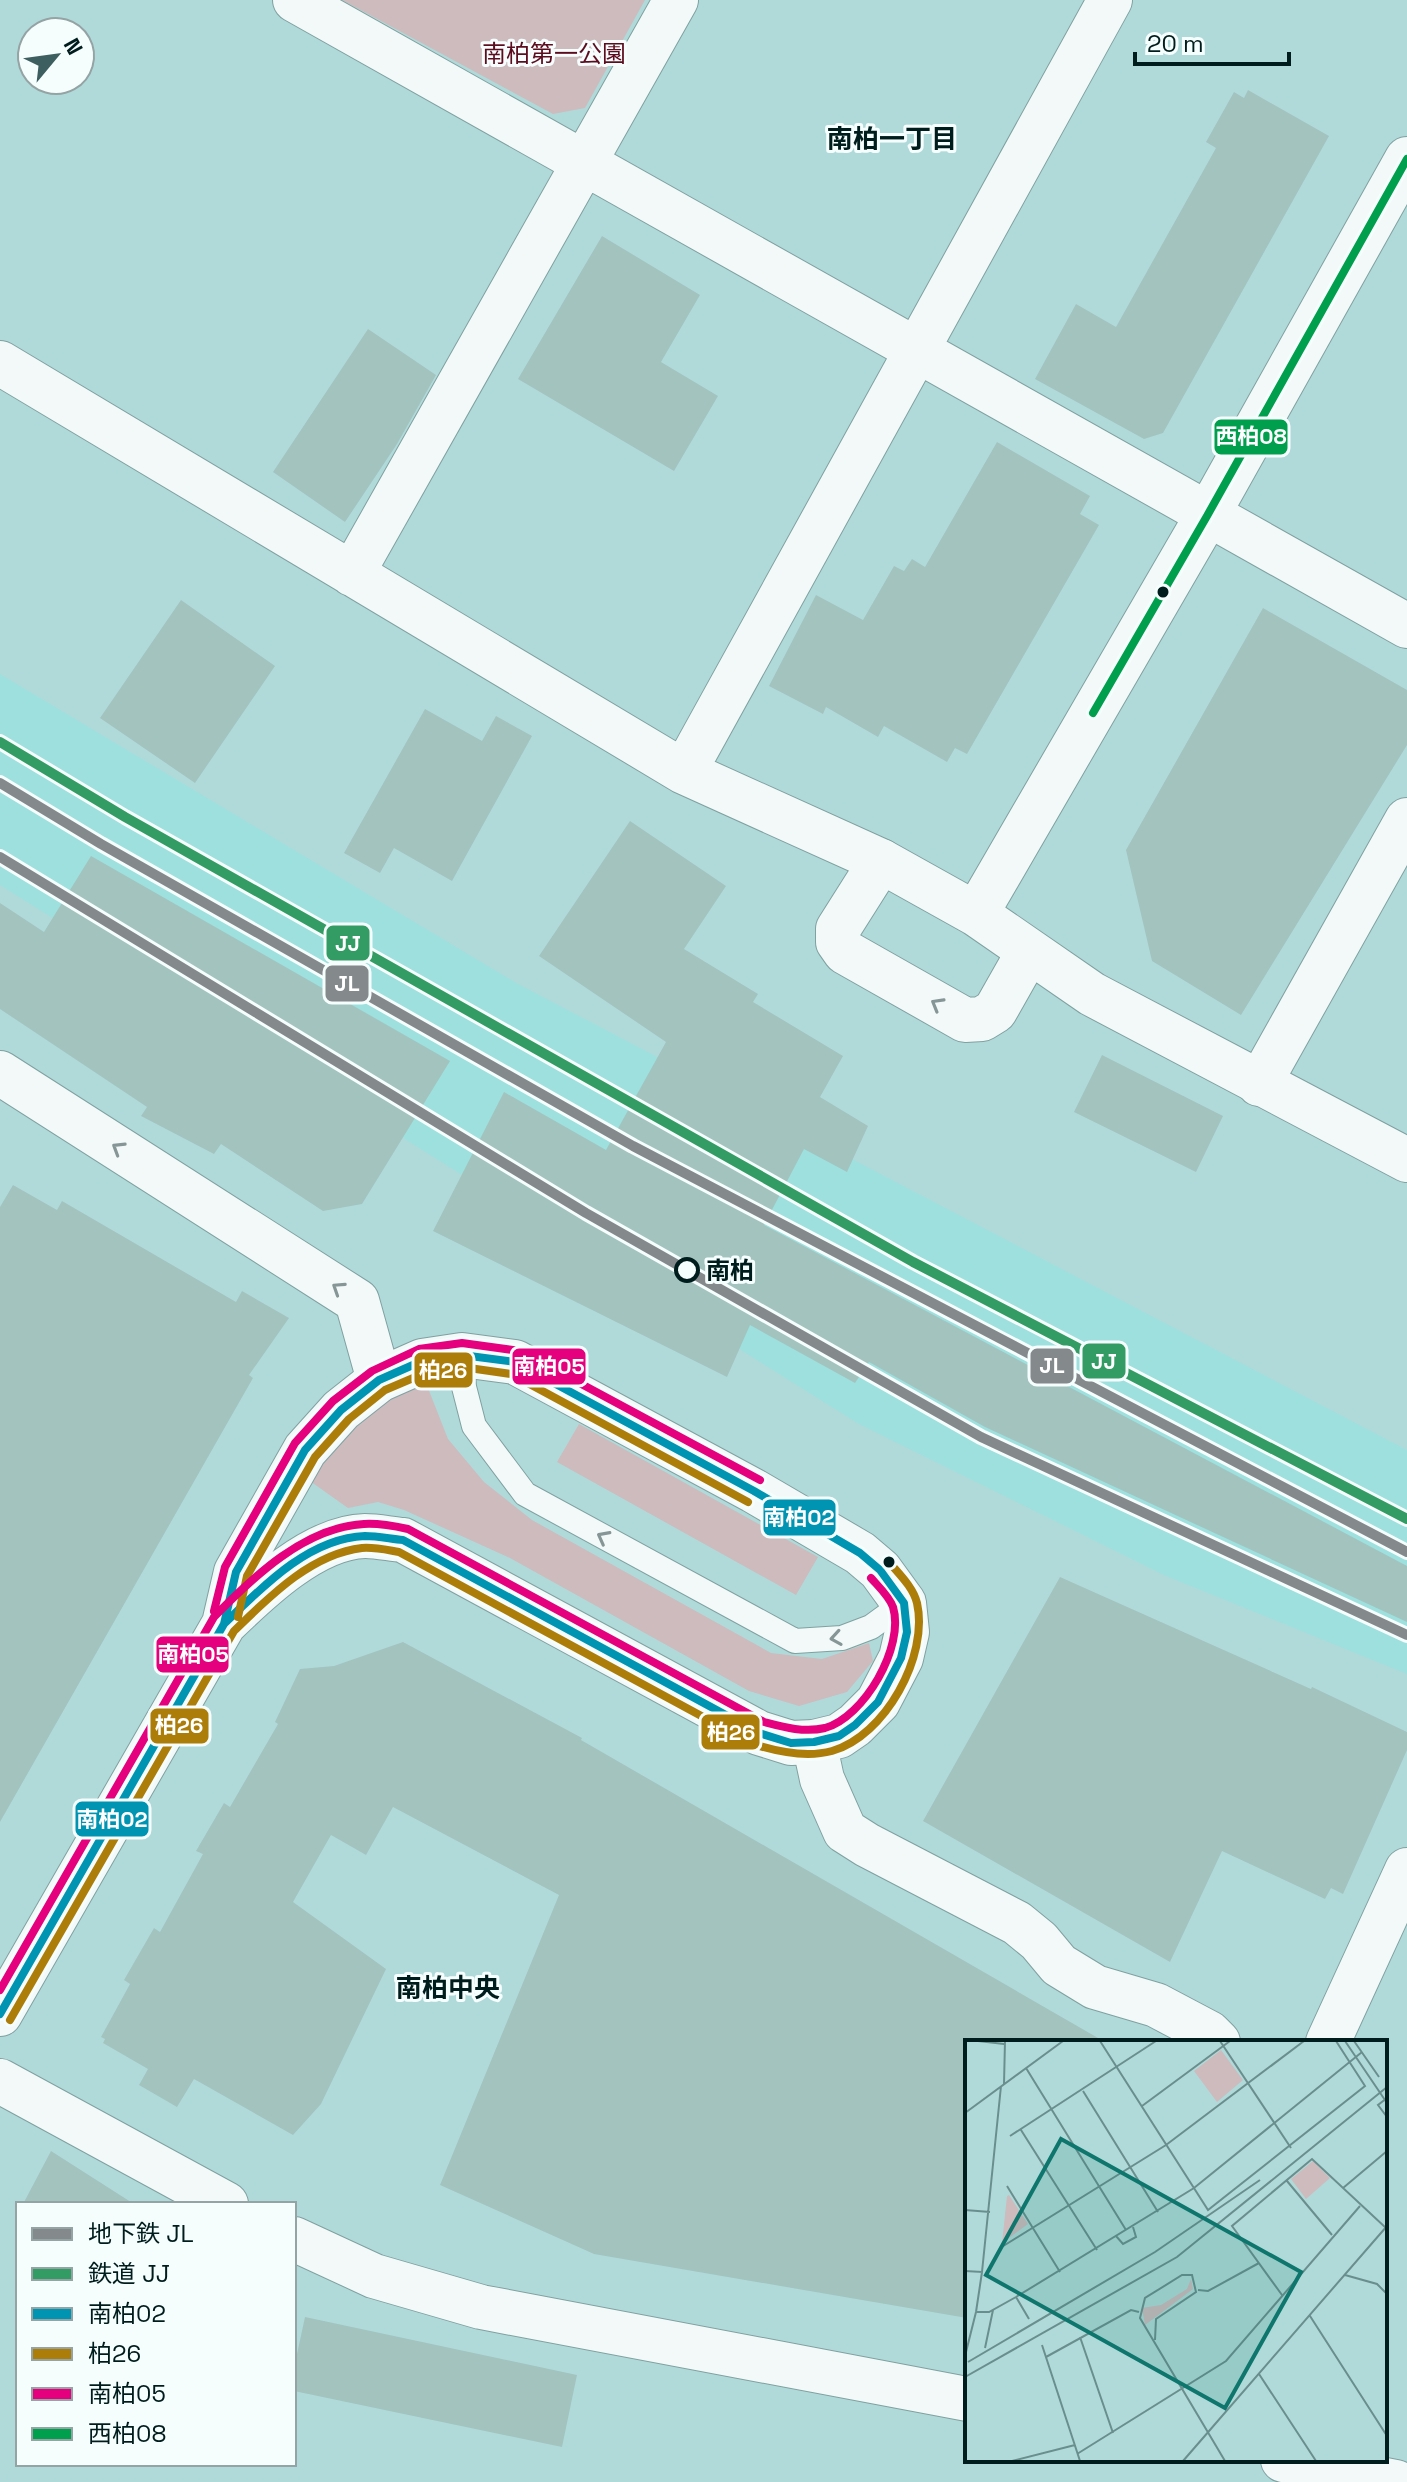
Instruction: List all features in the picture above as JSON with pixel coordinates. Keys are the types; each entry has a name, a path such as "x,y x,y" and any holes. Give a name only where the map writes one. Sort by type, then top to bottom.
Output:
{"street":[{"path":"295,0 1407,626"},
{"path":"352,574 676,0"},
{"path":"684,772 1110,0"},
{"path":"976,914 1207,516 1407,159"},
{"path":"0,363 684,772 881,861 976,914 1092,994 1407,1160"},
{"path":"1259,1084 1407,820"},
{"path":"881,861 838,929 838,942 845,952 965,1020 982,1019 995,1011 1029,951"},
{"path":"0,1073 357,1301 379,1380"},
{"path":"0,2014 224,1624 262,1587 299,1560 328,1546 363,1536 403,1540 759,1733 791,1743 839,1736 878,1702 901,1658 907,1632 904,1603 880,1570 860,1553 754,1491 515,1362 462,1355 422,1361 379,1380 341,1410 305,1450 236,1572 224,1624"},
{"path":"814,1742 822,1779 845,1831 1017,1923 1039,1941 1059,1965 1095,1987 1156,2005 1209,2033 1216,2040"},
{"path":"1329,2040 1407,1870"},
{"path":"0,2081 222,2202"},
{"path":"296,2240 374,2276 481,2307 965,2399"},
{"path":"1293,2462 1396,2482"}],"lane":[{"path":"462,1355 464,1387 474,1426 525,1494 795,1641 842,1638 871,1627 904,1603"}],"shaded area":[{"path":"0,674 518,984 1407,1450 1407,1674 1166,1576 859,1424 0,885"}],"green space":[{"name":"南柏第一公園","path":"342,0 645,0 585,108 553,114"},
{"path":"426,1383 448,1439 484,1482 532,1520 771,1653 822,1659 869,1643 873,1661 847,1692 799,1706 749,1691 510,1558 404,1510 378,1502 348,1508 307,1479 357,1421 389,1395"},
{"path":"579,1424 818,1557 796,1595 557,1462"}],"building":[{"path":"1248,90 1329,136 1163,433 1144,439 1035,379 1076,304 1116,327 1216,148 1206,142 1234,92 1244,98"},
{"path":"602,236 700,295 661,362 718,396 674,471 518,379"},
{"path":"368,329 436,375 397,444 345,522 273,472"},
{"path":"997,442 1090,496 1080,514 1099,525 967,754 955,748 947,762 884,726 878,737 826,707 823,714 769,686 816,595 863,620 894,566 904,571 912,559 925,567"},
{"path":"181,600 275,666 195,783 100,718"},
{"path":"1263,608 1407,690 1407,745 1241,1015 1152,961 1126,850"},
{"path":"425,709 482,741 496,716 532,736 452,881 394,848 380,873 344,853"},
{"path":"630,821 726,886 684,949 758,994 753,1002 843,1056 820,1097 868,1126 847,1172 804,1149 764,1225 1407,1566 1407,1622 985,1427 869,1362 855,1383 750,1325 727,1377 433,1231 504,1092 606,1150 666,1042 539,956"},
{"path":"91,856 450,1061 362,1204 323,1211 221,1144 214,1154 141,1116 147,1107 0,1009 0,903 44,932"},
{"path":"1102,1055 1223,1116 1196,1172 1074,1112"},
{"path":"13,1185 57,1210 62,1201 236,1302 242,1291 289,1318 249,1375 253,1378 0,1822 0,1207"},
{"path":"1060,1577 1407,1732 1407,1750 1343,1894 1331,1888 1325,1899 1222,1851 1170,1962 923,1821"},
{"path":"403,1642 582,1738 1102,2040 965,2040 965,2318 594,2254 440,2185 559,1895 393,1807 366,1855 331,1835 293,1902 386,1969 321,2104 293,2135 194,2079 177,2107 139,2085 148,2069 103,2043 105,2039 101,2037 130,1984 124,1980 154,1928 160,1932 203,1854 196,1851 224,1803 230,1807 278,1724 275,1722 300,1669 334,1666"},
{"path":"51,2151 131,2202 24,2202"},
{"path":"305,2317 577,2375 562,2447 296,2391 296,2359"}],"metro line":[{"name":"JL","path":"0,783 101,844 633,1146 1407,1552"},
{"name":"JL","path":"0,857 586,1213 981,1437 1407,1635"}],"rail line":[{"name":"JJ","path":"0,742 125,817 913,1262 1407,1519"}],"transit line":[{"name":"西柏08","path":"1093,713 1407,159"},
{"name":"南柏05","path":"214,1611 225,1567 295,1443 333,1401 372,1371 419,1349 462,1343 520,1351 760,1480"},
{"name":"南柏02","path":"462,1355 515,1362 754,1491 860,1553 880,1570 904,1603 907,1632 901,1658 878,1702 839,1736 791,1743 759,1733 403,1540 380,1537 344,1539 306,1555 271,1580 224,1624 236,1572 305,1450 341,1410 379,1380 422,1361 462,1355"},
{"name":"柏26","path":"238,1617 247,1576 315,1457 349,1419 385,1390 425,1373 462,1367 511,1374 748,1502"},
{"name":"南柏05","path":"0,1990 214,1617 263,1571 321,1534 364,1524 408,1529 764,1722 801,1730 825,1728 854,1710 867,1695 887,1660 893,1641 893,1607 871,1578"},
{"name":"柏26","path":"10,2020 234,1631 292,1579 325,1559 362,1548 399,1552 753,1744 802,1754 832,1751 851,1743 869,1729 885,1712 909,1669 919,1624 917,1603 909,1586 889,1562"},
{"name":"南柏02","path":"0,2014 224,1624"}],"place":[{"name":"南柏","path":"687,1270"}],"district":[{"name":"南柏一丁目","path":"892,139"},
{"name":"南柏中央","path":"448,1988"}]}
